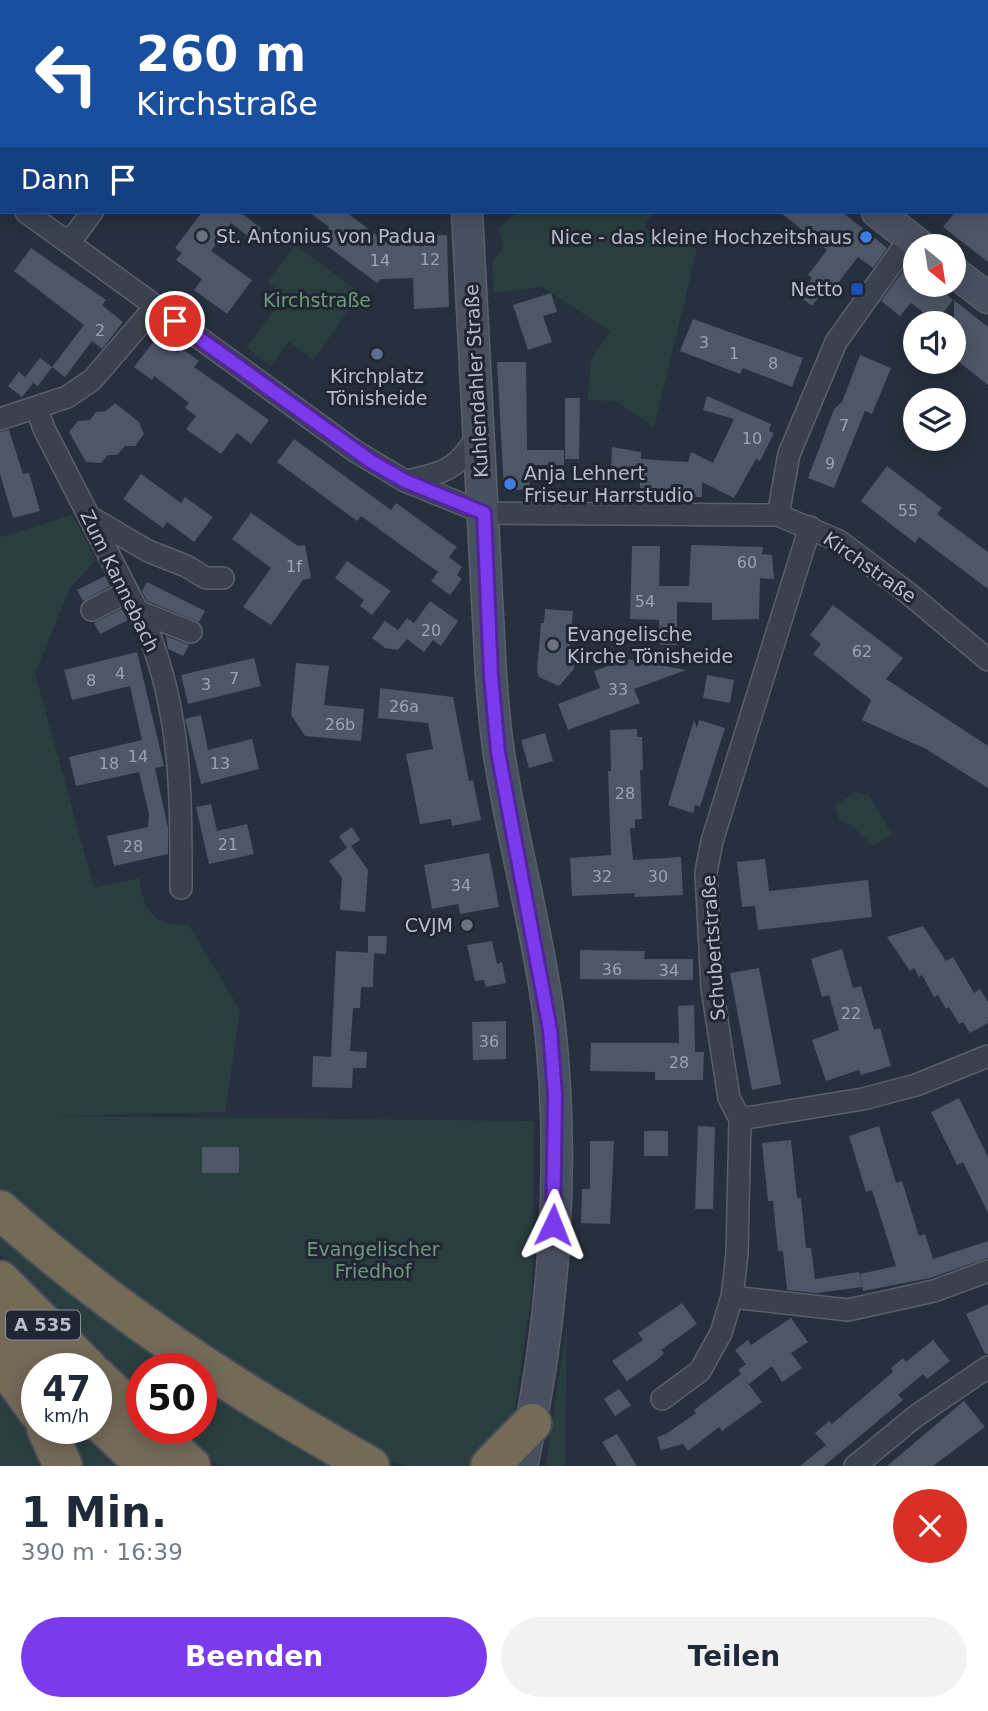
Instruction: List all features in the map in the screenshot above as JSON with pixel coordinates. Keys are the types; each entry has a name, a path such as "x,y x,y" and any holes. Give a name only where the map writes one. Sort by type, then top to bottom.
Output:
{"highway":[{"path":"0,1210 102,1297 286,1419 370,1466"},
{"name":"A 535","path":"0,1280 73,1353"},
{"name":"A 535","path":"0,1322 31,1353"},
{"path":"0,1359 21,1389"},
{"path":"112,1391 126,1405"},
{"path":"490,1466 532,1423"},
{"path":"112,1433 146,1466"},
{"path":"54,1444 64,1466"},
{"path":"167,1444 191,1466"}],"main road":[{"name":"Kuhlendahler Straße","path":"467,214 490,665 498,752 546,1000 555,1095 550,1276 532,1423 522,1466"},
{"path":"880,214 906,234"},
{"path":"966,281 988,298"}],"street":[{"name":"Kirchstraße","path":"29,214 355,451 405,481 484,513 778,514 839,541 988,660"},
{"path":"69,243 91,214"},
{"path":"778,514 789,454 836,342 903,258"},
{"path":"0,419 67,397 92,380 155,306"},
{"name":"Zum Kannebach","path":"37,408 44,429 137,611 159,661 178,745 182,799 181,888"},
{"path":"405,481 450,469 466,453 479,433"},
{"path":"90,517 148,551 186,565 206,578 223,578"},
{"name":"Schubertstraße","path":"662,1399 700,1371 724,1325 732,1297 740,1119 729,1098 712,988 706,872 712,841 810,527"},
{"path":"92,610 127,592"},
{"path":"137,611 191,632"},
{"path":"740,1119 863,1099 916,1085 988,1056"},
{"path":"732,1297 848,1310 934,1291 988,1271"},
{"path":"855,1466 916,1416 988,1367"}],"green space":[{"path":"515,214 651,214 644,228 697,249 654,427 615,401 588,400 591,360 610,331 542,287 494,293 492,263 504,246 498,229"},
{"name":"Kirchstraße","path":"295,245 361,293 313,360 289,342 271,366 246,348 285,296 268,282"},
{"name":"Evangelischer Friedhof","path":"72,515 96,560 70,588 35,673 94,888 139,878 144,899 152,914 167,923 189,925 240,1010 225,1112 52,1116 534,1121 532,1292 514,1413 501,1439 477,1461 467,1466 406,1466 384,1459 217,1362 217,1353 200,1352 0,1192 0,537"},
{"path":"855,792 869,795 892,834 873,846 853,827 839,819 835,806"},
{"path":"0,1224 172,1353 126,1353 126,1379 112,1365 112,1353 100,1353 0,1254"},
{"path":"567,1324 565,1466 546,1466"},
{"path":"0,1382 21,1410 21,1444 38,1444 46,1466 0,1466"},
{"path":"217,1385 347,1466 218,1466 194,1444 217,1444"},
{"path":"66,1444 100,1444 124,1466 75,1466"}],"building":[{"path":"200,214 243,214 262,229 253,240 231,223 211,251 252,280 227,314 194,290 202,279 176,260 182,253 175,248"},
{"path":"312,214 349,214 389,245 412,243 412,236 447,235 449,307 414,309 413,278 381,279 377,283 319,240 329,227"},
{"path":"782,214 844,214 887,248 873,268 858,257 831,292 825,288 812,306 799,296 812,278 808,275 827,250"},
{"path":"953,214 988,214 988,262 966,245 966,234 952,234 943,227"},
{"path":"31,248 106,300 102,305 123,322 102,349 92,341 65,377 52,367 84,325 14,271"},
{"path":"903,271 903,298 953,300 944,311 922,311 911,303 900,316 881,301"},
{"path":"551,293 557,312 543,316 552,342 528,350 513,305"},
{"path":"954,300 988,327 988,385 966,368 966,311 954,311"},
{"path":"693,319 803,358 792,387 743,368 740,374 680,351"},
{"path":"157,337 178,353 181,348 199,361 194,367 269,420 251,444 237,433 221,454 186,429 196,416 185,408 189,403 154,376 152,380 134,367"},
{"path":"860,355 891,368 872,414 865,411 834,488 808,478 834,409 842,402"},
{"path":"40,358 52,367 38,386 33,383 22,397 8,386 19,372 25,377"},
{"path":"497,362 526,362 527,450 564,450 564,465 528,465 530,489 504,491"},
{"path":"707,396 771,424 769,431 774,433 760,461 756,459 734,498 702,482 702,497 688,497 687,491 640,490 640,479 611,478 612,447 641,452 641,459 688,462 691,452 713,463 734,419 703,410"},
{"path":"565,398 580,398 579,459 565,459"},
{"path":"115,403 139,422 144,434 135,446 125,446 117,455 108,455 101,463 86,462 69,432 78,421 90,420 96,412 106,411"},
{"path":"9,430 23,474 29,473 40,511 13,518 0,474 0,432"},
{"path":"294,439 391,510 396,503 457,547 449,557 462,567 457,575 462,579 450,595 431,581 438,572 361,516 357,521 277,462"},
{"path":"887,466 942,508 937,514 988,552 988,589 919,537 915,543 861,501"},
{"path":"141,474 181,503 185,497 213,517 194,542 167,522 163,528 123,499"},
{"path":"251,513 298,546 305,545 311,578 303,580 271,625 243,607 271,568 232,539"},
{"path":"691,545 763,547 762,554 772,555 774,579 760,578 759,619 712,620 712,603 677,602 677,645 660,645 659,620 630,619 632,546 660,546 659,586 689,586"},
{"path":"347,561 391,591 372,615 360,606 364,600 335,578"},
{"path":"105,576 110,586 83,601 77,590"},
{"path":"147,582 205,611 199,622 147,601 142,591"},
{"path":"430,601 458,621 441,646 433,640 424,652 407,639 398,650 385,648 372,638 385,621 398,630 407,618 414,623"},
{"path":"833,605 903,658 886,679 988,746 988,788 926,749 862,720 871,700 813,654 821,644 810,635"},
{"path":"122,609 128,620 100,634 94,623"},
{"name":"Evangelische Kirche Tönisheide","path":"545,609 573,611 569,653 575,653 574,669 559,686 539,677 537,670 541,623 544,623"},
{"path":"166,636 189,645 183,656 168,649"},
{"path":"137,652 164,766 155,768 168,828 168,854 114,866 107,836 148,827 149,814 139,772 76,786 69,757 142,740 130,686 72,700 64,670"},
{"path":"254,658 261,686 188,704 181,675"},
{"path":"627,659 686,670 634,689 640,703 568,730 558,704 600,688 594,671"},
{"path":"296,663 329,666 324,705 364,709 361,741 305,736 291,715"},
{"path":"707,675 734,680 730,703 703,698"},
{"path":"380,688 453,697 469,781 473,780 481,820 452,826 451,819 420,824 406,754 433,749 428,723 378,718"},
{"path":"201,715 208,750 252,739 259,769 201,784 185,719"},
{"path":"694,720 697,728 699,720 725,728 700,807 695,805 693,813 668,805"},
{"path":"637,729 637,737 642,737 642,819 635,820 635,828 630,828 633,860 681,857 683,895 635,897 634,893 572,896 570,858 611,855 608,771 611,771 610,730"},
{"path":"545,733 553,761 529,768 521,740"},
{"path":"211,804 217,831 247,824 254,854 209,864 196,807"},
{"path":"352,827 360,840 351,846 368,870 365,912 340,910 342,878 329,861 347,848 339,836"},
{"path":"489,853 499,907 460,914 458,904 432,909 424,865"},
{"path":"765,859 769,891 868,880 872,917 758,930 755,906 742,907 737,862"},
{"path":"923,926 946,961 953,957 974,993 980,989 988,1002 988,1023 970,1033 963,1022 959,1024 949,1007 946,1009 938,995 934,997 922,975 919,977 914,968 910,971 887,937"},
{"path":"368,936 387,936 386,954 368,953"},
{"path":"492,941 497,964 502,962 506,983 486,987 484,980 475,981 467,945"},
{"path":"842,949 853,988 861,986 874,1030 880,1028 891,1066 861,1075 859,1070 826,1081 812,1040 839,1030 829,995 822,997 811,959"},
{"path":"580,950 645,951 644,959 693,959 693,980 580,979"},
{"path":"336,951 374,953 373,987 361,987 360,1008 353,1008 350,1051 367,1052 366,1068 353,1068 352,1088 312,1087 313,1056 331,1057"},
{"path":"759,968 781,1084 752,1090 730,973"},
{"path":"694,1005 695,1052 704,1052 703,1080 655,1080 655,1072 590,1071 591,1043 679,1043 678,1006"},
{"path":"506,1021 506,1059 473,1060 472,1022"},
{"path":"959,1098 988,1157 988,1213 963,1162 957,1165 931,1112"},
{"path":"698,1126 715,1127 713,1209 695,1209"},
{"path":"879,1126 896,1183 902,1181 919,1236 925,1234 933,1259 988,1241 988,1258 930,1278 863,1291 860,1274 896,1266 872,1190 866,1192 849,1136"},
{"path":"644,1131 668,1131 668,1156 644,1156"},
{"path":"791,1140 797,1198 801,1198 806,1248 811,1248 815,1279 859,1272 862,1287 817,1293 787,1290 783,1251 778,1251 773,1201 768,1201 762,1143"},
{"path":"590,1141 614,1141 610,1224 581,1223 582,1189 590,1189"},
{"path":"202,1147 239,1147 239,1173 202,1173"},
{"path":"682,1303 697,1324 661,1350 664,1353 657,1360 627,1381 612,1361 643,1340 638,1333"},
{"path":"988,1304 988,1354 985,1354 966,1314"},
{"path":"791,1318 808,1342 791,1353 802,1368 782,1382 772,1366 749,1384 738,1370 746,1364 735,1350 748,1340 751,1345"},
{"path":"933,1340 950,1361 927,1379 923,1374 898,1395 903,1400 824,1466 800,1466 826,1445 815,1433 829,1421 832,1424 893,1372 891,1368 903,1358 906,1362"},
{"path":"741,1374 762,1402 722,1431 719,1427 688,1451 683,1444 661,1450 657,1437 666,1434 696,1413 694,1410"},
{"path":"619,1389 631,1405 615,1416 604,1399"},
{"path":"964,1401 985,1427 933,1466 887,1466"},
{"path":"617,1434 637,1466 617,1466 602,1442"}],"place":[{"name":"St. Antonius von Padua","path":"202,236"},
{"name":"Nice - das kleine Hochzeitshaus","path":"866,237"},
{"name":"Netto","path":"857,289"},
{"name":"Kirchplatz Tönisheide","path":"377,354"},
{"name":"Anja Lehnert Friseur Harrstudio","path":"510,484"},
{"name":"Evangelische Kirche Tönisheide","path":"553,645"},
{"name":"CVJM","path":"467,925"}],"route":[{"path":"175,321 372,462 405,481 484,513 491,676 498,752 534,933 550,1030 555,1095 553,1225"}]}
